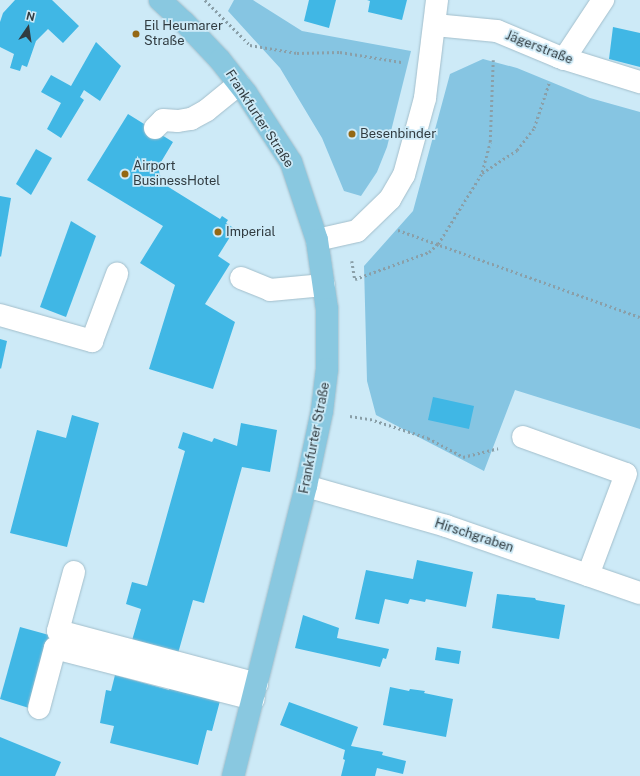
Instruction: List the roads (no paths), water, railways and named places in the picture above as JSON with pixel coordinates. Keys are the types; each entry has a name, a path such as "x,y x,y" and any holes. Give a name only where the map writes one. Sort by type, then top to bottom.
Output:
{"main road":[{"name":"Frankfurter Straße","path":"160,0 199,38 239,84 291,162 317,240 327,308 328,355 322,411 306,486 256,691 233,776"}],"street":[{"path":"317,240 356,231 390,199 404,176 425,98 438,0"},
{"path":"562,58 602,0"},
{"name":"Jägerstraße","path":"435,25 496,31 562,58 640,82"},
{"path":"155,128 164,120 178,121 191,119 207,110 239,84"},
{"path":"0,315 92,341 117,274"},
{"path":"241,278 270,290 324,285"},
{"path":"523,437 626,474 588,574"},
{"name":"Hirschgraben","path":"306,486 446,526 640,593"},
{"path":"74,572 58,631 256,691"},
{"path":"39,708 55,648 256,691"}],"place":[{"name":"Eil Heumarer Straße","path":"136,34"},
{"name":"Besenbinder","path":"352,134"},
{"name":"Airport BusinessHotel","path":"125,174"},
{"name":"Imperial","path":"218,232"}]}
